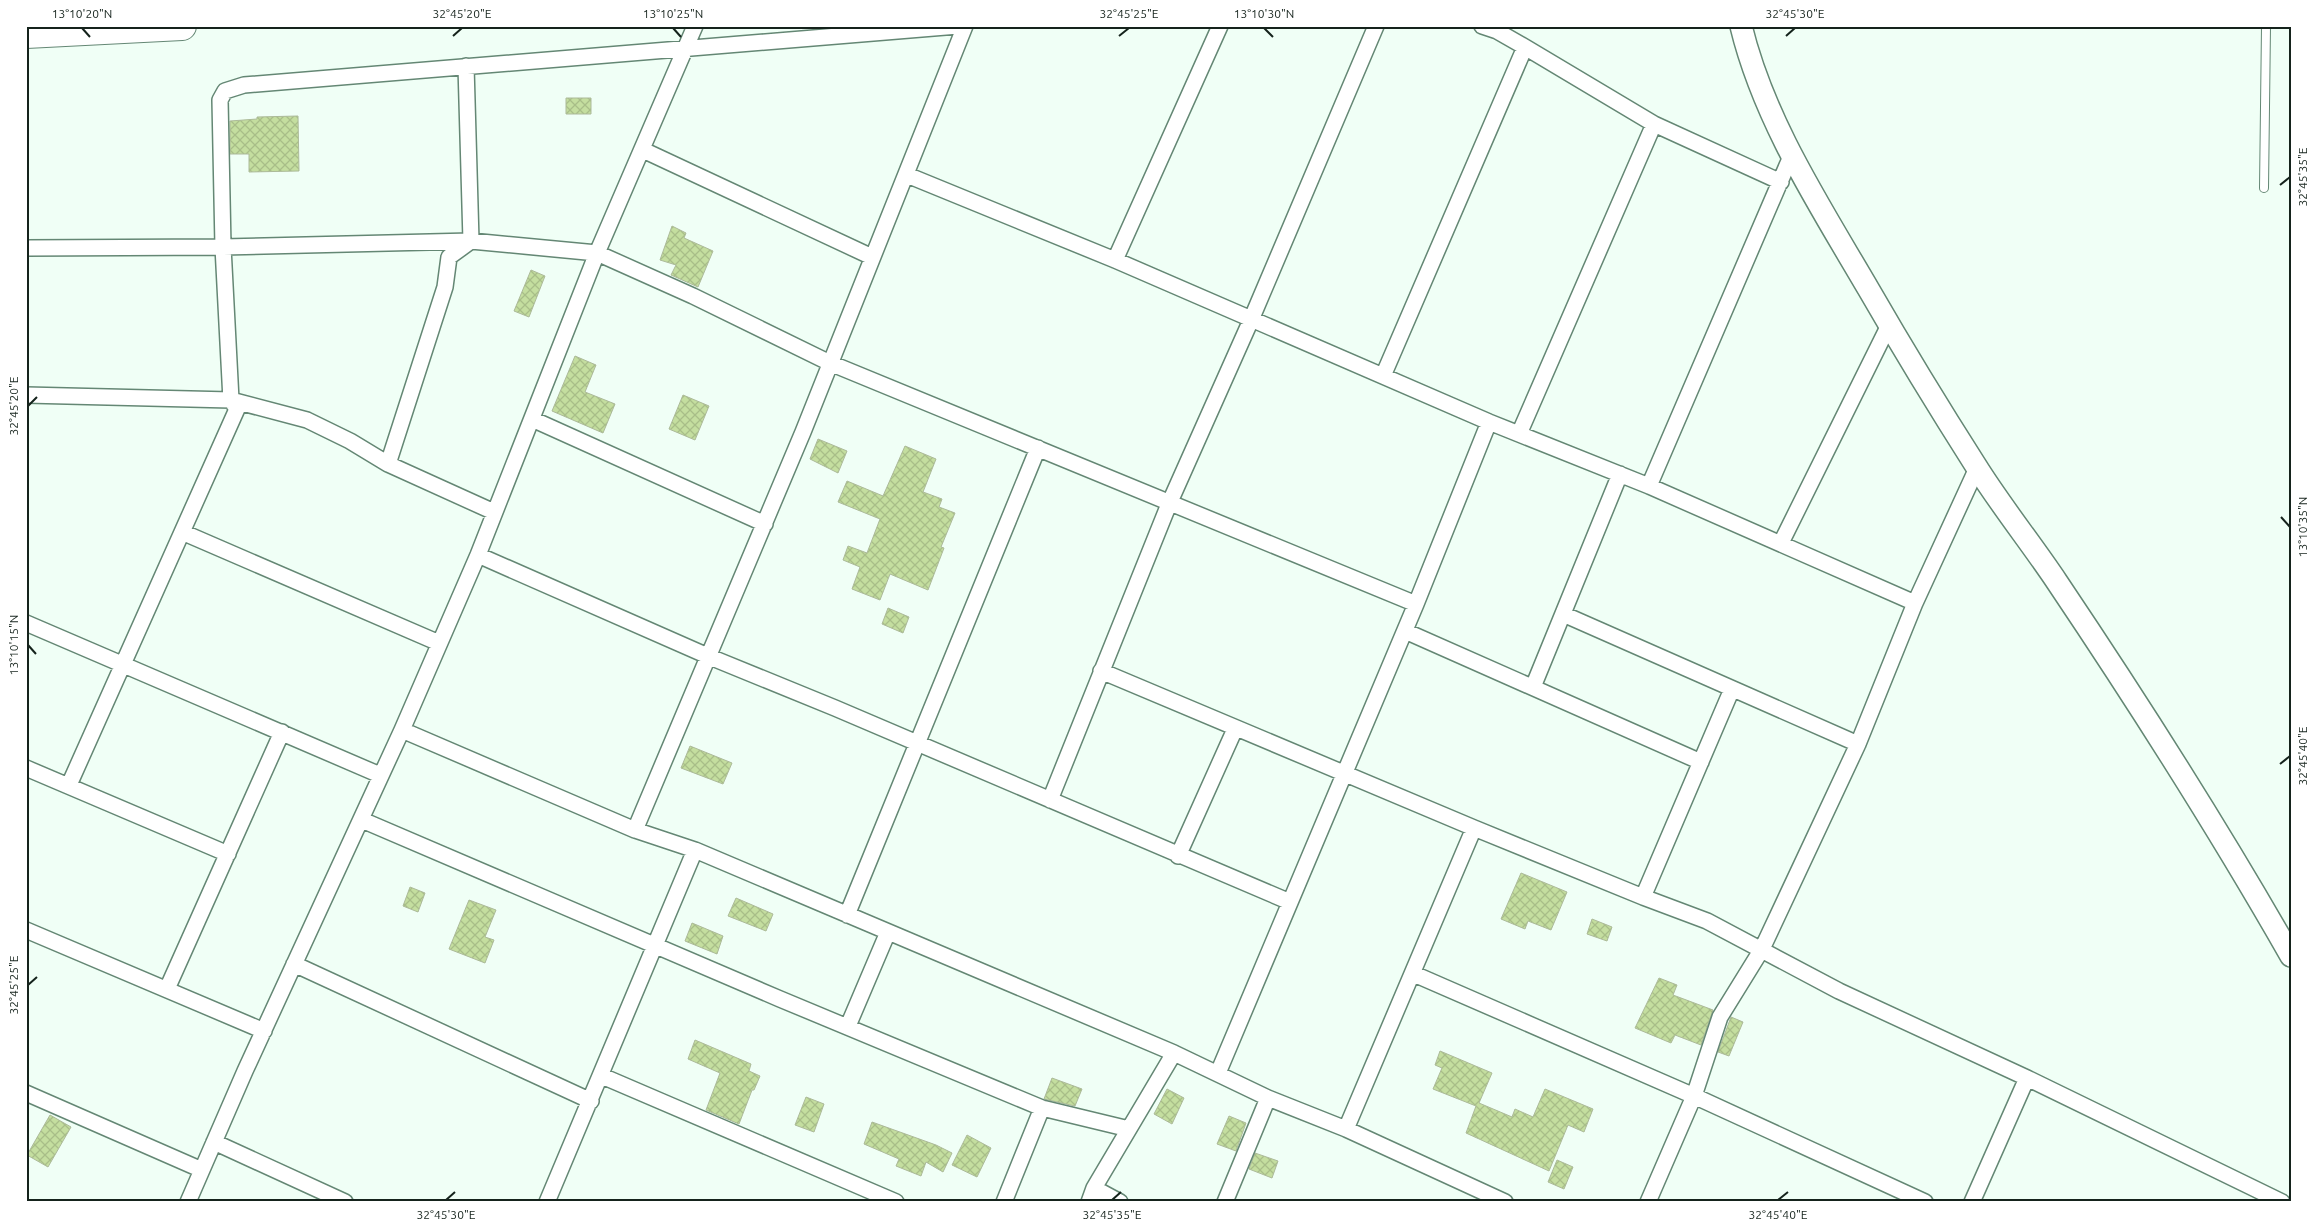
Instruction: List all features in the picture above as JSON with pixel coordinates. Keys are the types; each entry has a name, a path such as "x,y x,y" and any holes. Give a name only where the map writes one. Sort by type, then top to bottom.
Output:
{"highway":[{"path":"26,34 182,26"}],"street":[{"path":"188,1202 294,964 362,820 380,775 402,730 478,555 597,253 695,26"},
{"path":"69,786 237,409 231,400 224,248 220,100 224,91 244,85 958,26"},
{"path":"635,830 765,524 872,257 907,175 965,26"},
{"path":"1115,260 1220,26"},
{"path":"1050,800 1169,504 1252,320 1376,26"},
{"path":"1482,26 1525,47 1654,124 1781,182"},
{"path":"1741,26 1761,88 1792,154 1889,325 1977,468 2057,583 2182,776 2291,956"},
{"path":"1383,376 1525,47"},
{"path":"466,66 471,241"},
{"path":"1519,434 1654,124"},
{"path":"643,150 872,257"},
{"path":"1649,486 1792,154"},
{"path":"907,175 1115,260 1489,422 1649,486 1915,603"},
{"path":"388,464 445,287 449,257 471,241"},
{"path":"26,248 224,248 471,241 597,253 693,296 830,364 1416,604"},
{"path":"1781,543 1889,325"},
{"path":"26,395 231,400 307,420 350,441 388,464 494,512"},
{"path":"532,419 765,524"},
{"path":"1218,1073 1405,631 1489,422"},
{"path":"847,915 1038,448"},
{"path":"1648,1202 1694,1096 1720,1017 1762,948 1858,744 1915,603 1977,468"},
{"path":"1533,687 1620,474"},
{"path":"182,532 439,643"},
{"path":"478,555 710,657 918,743 1178,856 1290,902"},
{"path":"1564,614 1858,744"},
{"path":"26,623 380,775"},
{"path":"1405,631 1701,762"},
{"path":"1101,671 1474,828 1707,921 1762,948 1839,991 2027,1078 2282,1202"},
{"path":"1643,897 1732,689"},
{"path":"1178,856 1235,728"},
{"path":"402,730 635,830 696,850 1174,1053 1268,1098 1346,1129 1505,1202"},
{"path":"167,989 282,732"},
{"path":"26,768 228,854"},
{"path":"362,820 1042,1108 1129,1128"},
{"path":"1346,1129 1414,974 1474,828"},
{"path":"547,1202 602,1076 696,850"},
{"path":"26,930 264,1031"},
{"path":"848,1026 888,932"},
{"path":"294,964 591,1101"},
{"path":"1414,974 1694,1096 1926,1202"},
{"path":"1120,1202 1092,1195 1174,1053"},
{"path":"602,1076 896,1202"},
{"path":"1972,1202 2027,1078"},
{"path":"26,1093 202,1170"},
{"path":"1225,1202 1268,1098"},
{"path":"1004,1202 1042,1108"},
{"path":"214,1142 346,1202"}],"lane":[{"path":"2264,188 2266,26"}],"building":[{"path":"566,98 591,98 591,114 566,114"},
{"path":"298,116 299,171 249,172 249,154 230,154 230,121 257,119 257,117"},
{"path":"672,226 686,233 684,238 713,251 698,287 671,275 676,265 660,260"},
{"path":"531,270 545,276 529,317 514,311"},
{"path":"575,356 596,365 585,392 615,404 603,433 552,411"},
{"path":"683,395 709,406 695,440 669,429"},
{"path":"818,439 847,451 838,473 810,459"},
{"path":"905,446 936,459 923,492 942,499 939,507 955,513 941,547 944,548 928,590 890,574 880,600 852,589 860,567 843,560 848,546 867,553 880,519 838,502 847,481 883,496"},
{"path":"888,608 909,617 903,633 882,624"},
{"path":"690,746 732,763 723,784 681,768"},
{"path":"1521,873 1567,892 1551,930 1528,921 1525,929 1501,919"},
{"path":"410,887 425,893 418,912 403,906"},
{"path":"736,898 773,914 766,931 728,916"},
{"path":"469,900 496,910 485,937 494,940 485,963 449,949"},
{"path":"1592,919 1612,927 1607,941 1587,934"},
{"path":"692,923 723,936 717,954 685,941"},
{"path":"1659,978 1677,985 1673,995 1713,1010 1701,1045 1675,1035 1671,1043 1635,1028"},
{"path":"1731,1017 1743,1022 1729,1056 1718,1052"},
{"path":"695,1040 751,1064 749,1071 760,1076 754,1090 752,1090 739,1124 706,1110 720,1073 688,1059"},
{"path":"1440,1051 1492,1073 1479,1103 1512,1117 1515,1109 1533,1117 1545,1089 1593,1109 1584,1132 1568,1125 1549,1171 1466,1133 1476,1106 1433,1089 1442,1068 1435,1065"},
{"path":"1052,1078 1082,1089 1075,1106 1044,1099"},
{"path":"1167,1089 1184,1098 1172,1124 1154,1114"},
{"path":"806,1097 824,1104 814,1132 795,1125"},
{"path":"50,1115 71,1127 48,1167 27,1155"},
{"path":"1229,1116 1246,1123 1236,1151 1217,1144"},
{"path":"872,1122 936,1145 952,1153 943,1172 926,1162 921,1176 896,1166 899,1159 864,1144"},
{"path":"967,1135 991,1148 977,1177 952,1165"},
{"path":"1255,1153 1278,1161 1272,1178 1249,1169"},
{"path":"1557,1160 1573,1167 1564,1189 1548,1182"}]}
